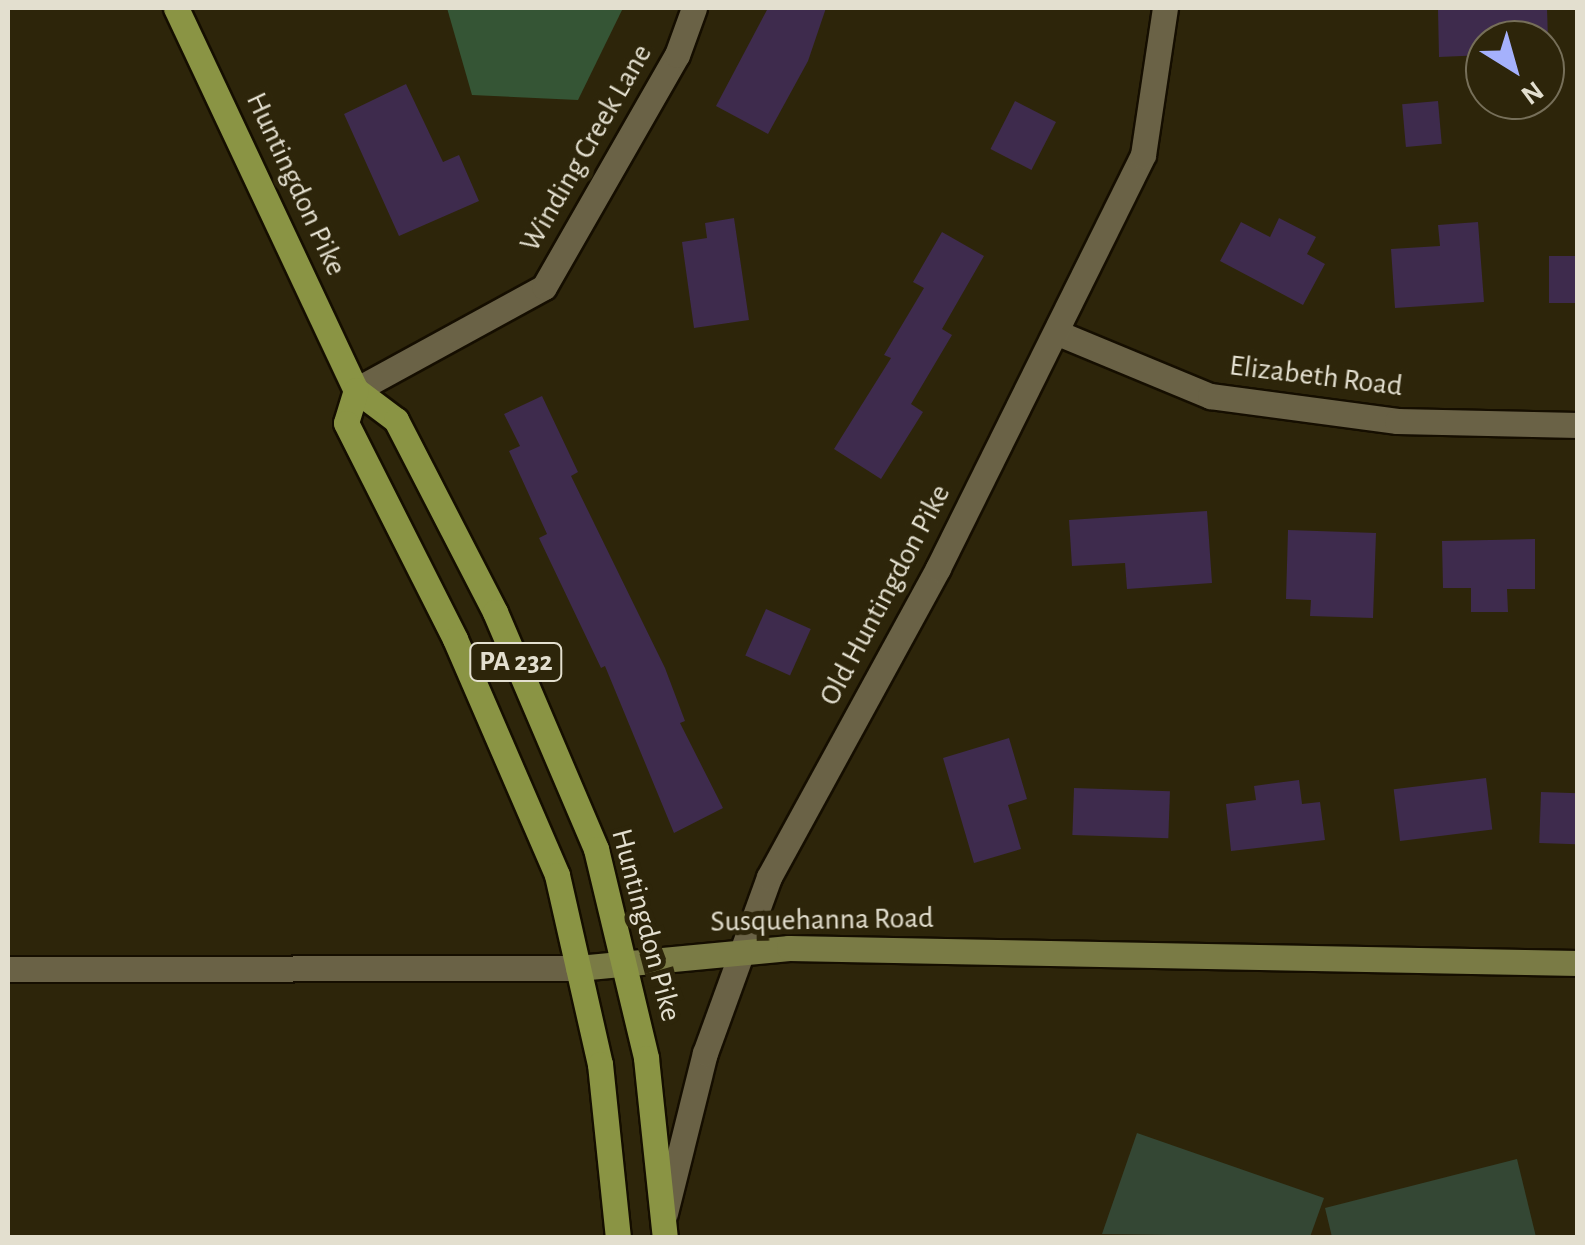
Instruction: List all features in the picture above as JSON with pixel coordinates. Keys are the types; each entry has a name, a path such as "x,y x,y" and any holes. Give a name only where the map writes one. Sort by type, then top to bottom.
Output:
{"main road":[{"name":"Huntingdon Pike","path":"176,8 356,390 396,420 495,612 596,848 626,961 646,1058 664,1227"},
{"name":"Huntingdon Pike","path":"356,390 346,423 456,639 557,875 600,1064 618,1238"},
{"name":"Susquehanna Road","path":"578,968 740,950 1578,963"}],"street":[{"name":"Winding Creek Lane","path":"356,390 544,287 677,56 694,8"},
{"name":"Old Huntingdon Pike","path":"664,1227 705,1053 769,876 1058,333 1143,155 1165,8"},
{"name":"Elizabeth Road","path":"1058,333 1210,396 1396,420 1578,425"},
{"name":"Susquehanna Road","path":"8,969 578,968"}],"green space":[{"path":"447,8 623,8 578,100 472,95"},
{"path":"1137,1133 1324,1198 1310,1237 1102,1234"},
{"path":"1517,1159 1536,1237 1332,1237 1325,1208"}],"building":[{"path":"768,8 826,8 808,61 768,134 716,106"},
{"path":"1547,8 1547,20 1465,20 1465,56 1439,57 1438,9"},
{"path":"406,84 443,162 459,155 479,201 399,236 344,114"},
{"path":"1015,101 1056,122 1031,170 990,149"},
{"path":"1438,101 1442,144 1406,147 1402,104"},
{"path":"734,218 749,320 694,328 682,242 707,238 705,223"},
{"path":"1279,218 1316,237 1307,254 1325,264 1303,305 1220,261 1241,222 1270,237"},
{"path":"1478,222 1484,302 1395,308 1391,249 1440,246 1438,225"},
{"path":"942,232 984,256 942,329 952,335 911,404 923,412 881,479 834,449 891,358 884,355 924,288 913,282"},
{"path":"1549,256 1578,256 1578,303 1549,303"},
{"path":"542,396 578,472 571,476 665,668 685,721 680,723 723,808 674,833 605,666 601,668 539,538 547,534 509,451 520,446 504,414"},
{"path":"1207,511 1212,583 1127,589 1125,563 1072,566 1069,520"},
{"path":"1288,530 1376,533 1373,618 1310,616 1311,600 1286,599"},
{"path":"1535,539 1535,589 1507,589 1508,612 1471,612 1471,588 1443,588 1442,541"},
{"path":"766,609 811,629 790,676 745,656"},
{"path":"1009,738 1027,799 1008,805 1021,849 974,863 943,758"},
{"path":"1486,778 1492,830 1400,841 1394,789"},
{"path":"1299,780 1302,804 1320,802 1325,840 1231,851 1226,804 1256,800 1254,786"},
{"path":"1074,788 1170,791 1168,838 1072,835"},
{"path":"1541,792 1578,793 1576,844 1539,843"}]}
